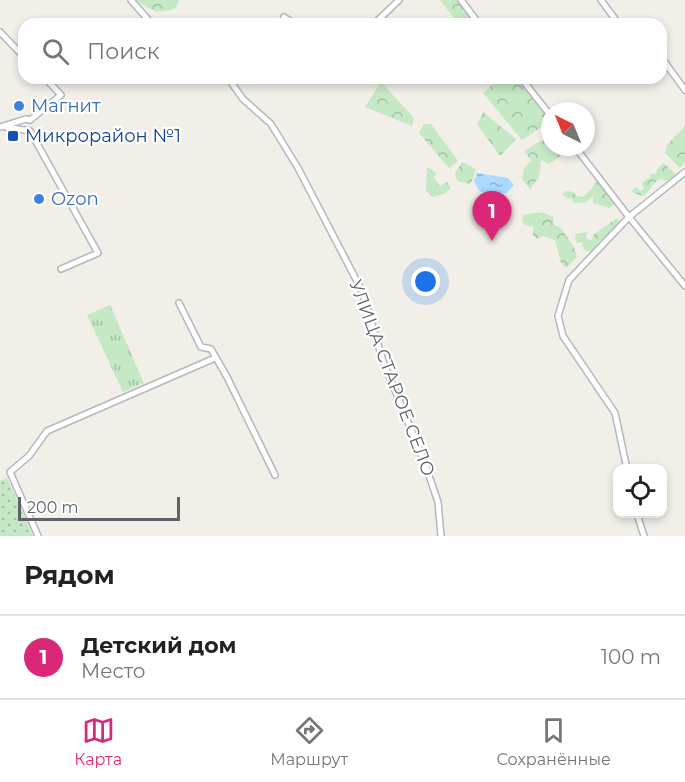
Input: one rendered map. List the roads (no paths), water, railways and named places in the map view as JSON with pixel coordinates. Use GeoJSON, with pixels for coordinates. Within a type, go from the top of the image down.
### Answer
{"type":"FeatureCollection","features":[{"type":"Feature","properties":{"kind":"street"},"geometry":{"type":"LineString","coordinates":[[130,0],[146,18]]}},
{"type":"Feature","properties":{"kind":"street"},"geometry":{"type":"LineString","coordinates":[[380,18],[399,0]]}},
{"type":"Feature","properties":{"kind":"street"},"geometry":{"type":"LineString","coordinates":[[460,0],[474,18]]}},
{"type":"Feature","properties":{"kind":"street"},"geometry":{"type":"LineString","coordinates":[[601,0],[614,18]]}},
{"type":"Feature","properties":{"kind":"street"},"geometry":{"type":"LineString","coordinates":[[0,32],[18,51]]}},
{"type":"Feature","properties":{"kind":"street"},"geometry":{"type":"LineString","coordinates":[[667,65],[685,90]]}},
{"type":"Feature","properties":{"kind":"street"},"geometry":{"type":"LineString","coordinates":[[2,127],[30,120],[61,95],[51,84]]}},
{"type":"Feature","properties":{"kind":"street","name":"УЛИЦА СТАРОЕ СЕЛО"},"geometry":{"type":"LineString","coordinates":[[232,84],[243,99],[271,124],[298,168],[362,291],[383,361],[437,498],[441,536]]}},
{"type":"Feature","properties":{"kind":"street"},"geometry":{"type":"LineString","coordinates":[[526,84],[541,104]]}},
{"type":"Feature","properties":{"kind":"street"},"geometry":{"type":"LineString","coordinates":[[30,120],[32,129],[30,131],[98,253],[61,269]]}},
{"type":"Feature","properties":{"kind":"street"},"geometry":{"type":"LineString","coordinates":[[2,127],[30,131]]}},
{"type":"Feature","properties":{"kind":"street"},"geometry":{"type":"LineString","coordinates":[[582,156],[685,286]]}},
{"type":"Feature","properties":{"kind":"street"},"geometry":{"type":"LineString","coordinates":[[626,464],[615,413],[563,336],[558,316],[569,280],[629,217],[685,172]]}},
{"type":"Feature","properties":{"kind":"street"},"geometry":{"type":"LineString","coordinates":[[179,303],[201,347],[211,349],[275,475]]}},
{"type":"Feature","properties":{"kind":"street"},"geometry":{"type":"LineString","coordinates":[[38,536],[10,472],[29,456],[47,431],[215,358]]}},
{"type":"Feature","properties":{"kind":"street"},"geometry":{"type":"LineString","coordinates":[[639,518],[644,536]]}},
{"type":"Feature","properties":{"kind":"water"},"geometry":{"type":"Polygon","coordinates":[[[477,173],[508,178],[514,185],[507,193],[486,194],[479,191],[474,181],[477,173]]]}},
{"type":"Feature","properties":{"kind":"place","name":"Магнит"},"geometry":{"type":"Point","coordinates":[19,106]}},
{"type":"Feature","properties":{"kind":"place","name":"Микрорайон №1"},"geometry":{"type":"Point","coordinates":[13,136]}},
{"type":"Feature","properties":{"kind":"place","name":"Ozon"},"geometry":{"type":"Point","coordinates":[39,199]}},
{"type":"Feature","properties":{"kind":"place","name":"Детский дом"},"geometry":{"type":"Point","coordinates":[492,241]}}]}
